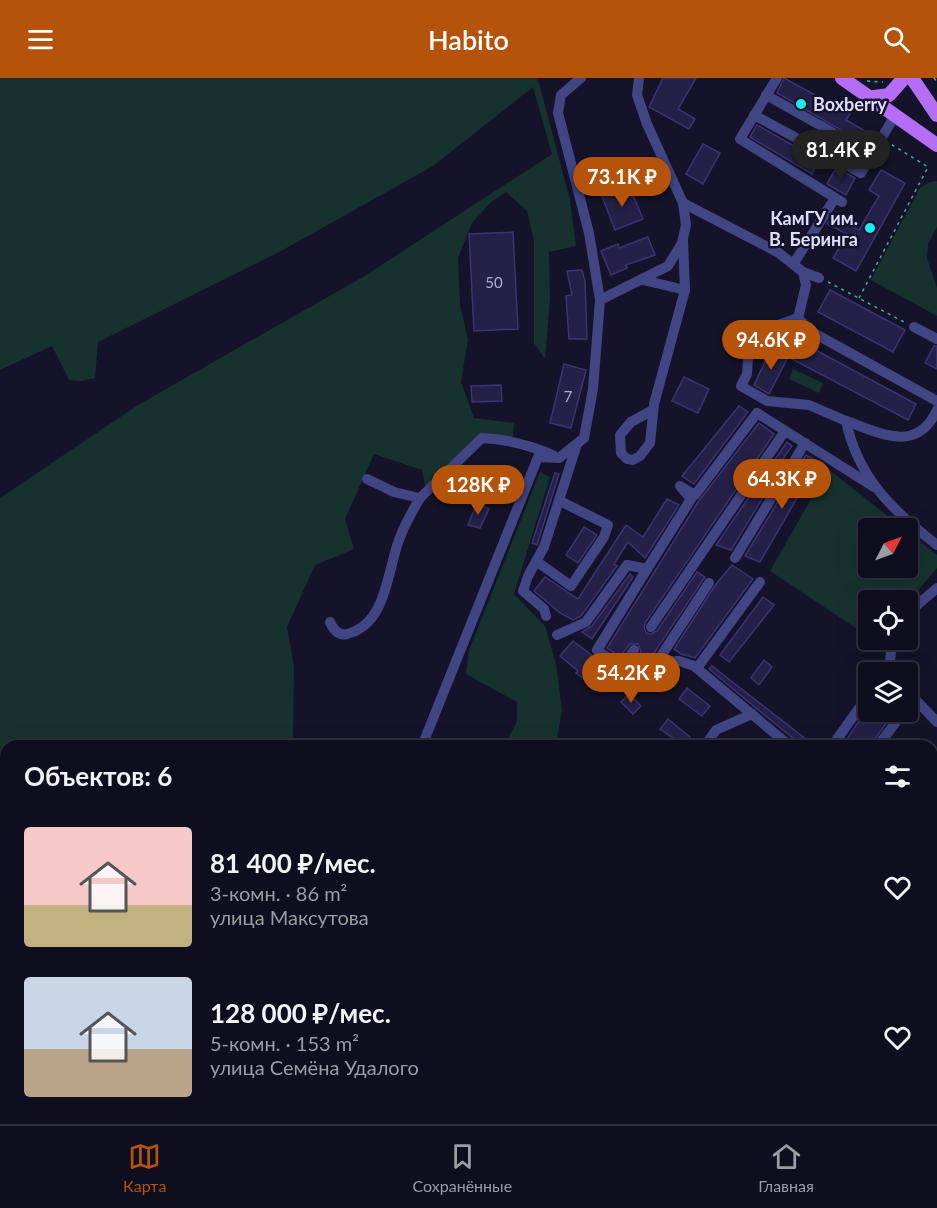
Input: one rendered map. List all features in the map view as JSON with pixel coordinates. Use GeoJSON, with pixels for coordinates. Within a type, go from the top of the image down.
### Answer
{"type":"FeatureCollection","features":[{"type":"Feature","properties":{"kind":"main road"},"geometry":{"type":"LineString","coordinates":[[842,78],[867,98],[937,145]]}},
{"type":"Feature","properties":{"kind":"main road"},"geometry":{"type":"LineString","coordinates":[[867,98],[889,95],[904,78]]}},
{"type":"Feature","properties":{"kind":"main road"},"geometry":{"type":"LineString","coordinates":[[912,78],[937,116]]}},
{"type":"Feature","properties":{"kind":"street"},"geometry":{"type":"LineString","coordinates":[[424,740],[538,458],[559,458],[584,438],[593,389],[600,300],[589,233],[558,113],[561,95],[581,78]]}},
{"type":"Feature","properties":{"kind":"street"},"geometry":{"type":"LineString","coordinates":[[600,300],[668,266],[682,240],[686,225],[683,203],[647,124],[637,95],[639,78]]}},
{"type":"Feature","properties":{"kind":"street"},"geometry":{"type":"LineString","coordinates":[[777,78],[740,139],[839,200],[794,263]]}},
{"type":"Feature","properties":{"kind":"street"},"geometry":{"type":"LineString","coordinates":[[766,95],[832,132],[822,152]]}},
{"type":"Feature","properties":{"kind":"street"},"geometry":{"type":"LineString","coordinates":[[754,115],[861,173],[894,117]]}},
{"type":"Feature","properties":{"kind":"street"},"geometry":{"type":"LineString","coordinates":[[683,203],[760,242],[794,263],[803,272],[819,278]]}},
{"type":"Feature","properties":{"kind":"street"},"geometry":{"type":"LineString","coordinates":[[653,410],[631,422],[620,435],[621,453],[627,459],[633,460],[640,456],[650,443],[653,410],[685,290],[682,240]]}},
{"type":"Feature","properties":{"kind":"street"},"geometry":{"type":"LineString","coordinates":[[798,318],[806,285],[803,272]]}},
{"type":"Feature","properties":{"kind":"street"},"geometry":{"type":"LineString","coordinates":[[643,280],[685,290]]}},
{"type":"Feature","properties":{"kind":"street"},"geometry":{"type":"LineString","coordinates":[[798,318],[810,331],[937,401]]}},
{"type":"Feature","properties":{"kind":"street"},"geometry":{"type":"LineString","coordinates":[[798,318],[772,327],[748,358],[747,374],[741,386],[767,401],[809,405],[890,436],[908,438],[931,424],[937,410]]}},
{"type":"Feature","properties":{"kind":"street"},"geometry":{"type":"LineString","coordinates":[[914,327],[937,339]]}},
{"type":"Feature","properties":{"kind":"street"},"geometry":{"type":"LineString","coordinates":[[709,583],[657,662],[649,681],[622,668],[597,650],[691,499],[680,486],[695,495],[757,413],[874,487]]}},
{"type":"Feature","properties":{"kind":"street"},"geometry":{"type":"LineString","coordinates":[[846,421],[849,438],[874,487],[889,506],[937,545]]}},
{"type":"Feature","properties":{"kind":"street"},"geometry":{"type":"LineString","coordinates":[[651,627],[785,431]]}},
{"type":"Feature","properties":{"kind":"street"},"geometry":{"type":"LineString","coordinates":[[330,622],[337,632],[343,634],[362,628],[370,621],[385,590],[404,526],[420,498],[482,438],[505,439],[526,444],[559,458]]}},
{"type":"Feature","properties":{"kind":"street"},"geometry":{"type":"LineString","coordinates":[[735,558],[805,443]]}},
{"type":"Feature","properties":{"kind":"street"},"geometry":{"type":"LineString","coordinates":[[546,616],[544,609],[523,591],[544,547],[577,444]]}},
{"type":"Feature","properties":{"kind":"street"},"geometry":{"type":"LineString","coordinates":[[367,478],[394,492],[420,498]]}},
{"type":"Feature","properties":{"kind":"street"},"geometry":{"type":"LineString","coordinates":[[536,561],[571,586],[604,537],[608,525],[560,501]]}},
{"type":"Feature","properties":{"kind":"street"},"geometry":{"type":"LineString","coordinates":[[557,635],[586,622],[627,565],[646,569]]}},
{"type":"Feature","properties":{"kind":"street"},"geometry":{"type":"LineString","coordinates":[[697,668],[760,582]]}},
{"type":"Feature","properties":{"kind":"street"},"geometry":{"type":"LineString","coordinates":[[918,604],[937,588]]}},
{"type":"Feature","properties":{"kind":"street"},"geometry":{"type":"LineString","coordinates":[[622,668],[634,650]]}},
{"type":"Feature","properties":{"kind":"street"},"geometry":{"type":"LineString","coordinates":[[657,662],[679,661],[697,668],[783,740]]}},
{"type":"Feature","properties":{"kind":"street"},"geometry":{"type":"LineString","coordinates":[[918,706],[937,722]]}},
{"type":"Feature","properties":{"kind":"street"},"geometry":{"type":"LineString","coordinates":[[836,740],[858,710]]}},
{"type":"Feature","properties":{"kind":"street"},"geometry":{"type":"LineString","coordinates":[[709,740],[716,730],[752,714]]}},
{"type":"Feature","properties":{"kind":"street"},"geometry":{"type":"LineString","coordinates":[[882,740],[896,722]]}},
{"type":"Feature","properties":{"kind":"path"},"geometry":{"type":"LineString","coordinates":[[934,78],[937,82]]}},
{"type":"Feature","properties":{"kind":"path"},"geometry":{"type":"LineString","coordinates":[[864,80],[876,83],[885,82]]}},
{"type":"Feature","properties":{"kind":"path"},"geometry":{"type":"LineString","coordinates":[[859,298],[928,167],[882,138]]}},
{"type":"Feature","properties":{"kind":"path"},"geometry":{"type":"LineString","coordinates":[[819,278],[914,327]]}},
{"type":"Feature","properties":{"kind":"green space"},"geometry":{"type":"Polygon","coordinates":[[[0,78],[536,78],[539,83],[570,200],[576,246],[549,252],[550,298],[545,359],[534,343],[534,241],[527,211],[506,192],[491,202],[472,223],[458,258],[460,305],[468,339],[461,382],[474,418],[514,423],[513,437],[478,443],[442,489],[426,490],[422,470],[374,454],[345,519],[354,549],[315,565],[287,627],[294,667],[293,738],[295,740],[0,740],[0,498],[138,405],[363,277],[552,154],[533,87],[433,166],[281,251],[98,342],[95,378],[81,381],[69,380],[52,346],[0,370],[0,78]]]}},
{"type":"Feature","properties":{"kind":"green space"},"geometry":{"type":"Polygon","coordinates":[[[937,181],[937,227],[928,244],[927,258],[937,288],[937,316],[871,280],[920,188],[937,181]]]}},
{"type":"Feature","properties":{"kind":"green space"},"geometry":{"type":"Polygon","coordinates":[[[793,369],[823,383],[819,393],[789,379],[793,369]]]}},
{"type":"Feature","properties":{"kind":"green space"},"geometry":{"type":"Polygon","coordinates":[[[828,469],[890,518],[858,518],[858,578],[918,578],[918,540],[937,555],[937,568],[918,590],[858,590],[858,629],[770,571],[828,469]]]}},
{"type":"Feature","properties":{"kind":"green space"},"geometry":{"type":"Polygon","coordinates":[[[540,472],[550,477],[514,594],[545,626],[556,664],[562,710],[557,740],[507,740],[517,722],[517,702],[466,674],[469,650],[540,472]]]}},
{"type":"Feature","properties":{"kind":"building"},"geometry":{"type":"Polygon","coordinates":[[[663,78],[696,78],[678,109],[695,119],[689,129],[649,107],[663,78]]]}},
{"type":"Feature","properties":{"kind":"building"},"geometry":{"type":"Polygon","coordinates":[[[784,78],[850,114],[846,120],[874,136],[858,163],[832,149],[841,130],[777,93],[784,78]]]}},
{"type":"Feature","properties":{"kind":"building"},"geometry":{"type":"Polygon","coordinates":[[[757,125],[819,160],[812,174],[750,137],[757,125]]]}},
{"type":"Feature","properties":{"kind":"building"},"geometry":{"type":"Polygon","coordinates":[[[703,144],[720,153],[703,184],[686,174],[703,144]]]}},
{"type":"Feature","properties":{"kind":"building"},"geometry":{"type":"Polygon","coordinates":[[[836,168],[855,178],[846,195],[827,184],[836,168]]]}},
{"type":"Feature","properties":{"kind":"building","name":"КамГУ им. В. Беринга"},"geometry":{"type":"Polygon","coordinates":[[[881,170],[905,183],[856,271],[833,258],[847,234],[827,224],[833,216],[859,230],[879,196],[869,190],[881,170]]]}},
{"type":"Feature","properties":{"kind":"building"},"geometry":{"type":"Polygon","coordinates":[[[629,185],[643,219],[615,230],[602,196],[629,185]]]}},
{"type":"Feature","properties":{"kind":"building"},"geometry":{"type":"Polygon","coordinates":[[[513,232],[518,329],[474,331],[469,234],[513,232]]]}},
{"type":"Feature","properties":{"kind":"building"},"geometry":{"type":"Polygon","coordinates":[[[648,237],[655,255],[626,265],[627,268],[611,275],[601,251],[618,244],[619,248],[648,237]]]}},
{"type":"Feature","properties":{"kind":"building"},"geometry":{"type":"Polygon","coordinates":[[[582,270],[585,281],[587,339],[569,339],[566,296],[572,295],[567,271],[582,270]]]}},
{"type":"Feature","properties":{"kind":"building"},"geometry":{"type":"Polygon","coordinates":[[[830,290],[905,330],[893,352],[818,312],[830,290]]]}},
{"type":"Feature","properties":{"kind":"building"},"geometry":{"type":"Polygon","coordinates":[[[736,322],[748,330],[743,340],[731,334],[736,322]]]}},
{"type":"Feature","properties":{"kind":"building"},"geometry":{"type":"Polygon","coordinates":[[[797,340],[916,404],[908,420],[788,357],[797,340]]]}},
{"type":"Feature","properties":{"kind":"building"},"geometry":{"type":"Polygon","coordinates":[[[934,346],[937,346],[937,369],[925,363],[934,346]]]}},
{"type":"Feature","properties":{"kind":"building"},"geometry":{"type":"Polygon","coordinates":[[[771,349],[788,357],[769,394],[754,385],[771,349]]]}},
{"type":"Feature","properties":{"kind":"building"},"geometry":{"type":"Polygon","coordinates":[[[564,364],[586,370],[571,428],[550,423],[564,364]]]}},
{"type":"Feature","properties":{"kind":"building"},"geometry":{"type":"Polygon","coordinates":[[[684,377],[709,389],[698,413],[672,401],[684,377]]]}},
{"type":"Feature","properties":{"kind":"building"},"geometry":{"type":"Polygon","coordinates":[[[501,385],[502,401],[472,402],[471,386],[501,385]]]}},
{"type":"Feature","properties":{"kind":"building"},"geometry":{"type":"Polygon","coordinates":[[[739,406],[748,412],[694,484],[682,476],[739,406]]]}},
{"type":"Feature","properties":{"kind":"building"},"geometry":{"type":"Polygon","coordinates":[[[759,423],[774,434],[645,623],[646,633],[651,634],[657,631],[697,572],[705,577],[644,668],[635,661],[641,651],[638,644],[630,644],[620,657],[607,648],[698,502],[759,423]]]}},
{"type":"Feature","properties":{"kind":"building"},"geometry":{"type":"Polygon","coordinates":[[[787,442],[792,446],[773,473],[776,476],[731,550],[716,545],[787,442]]]}},
{"type":"Feature","properties":{"kind":"building"},"geometry":{"type":"Polygon","coordinates":[[[806,455],[818,462],[760,562],[745,556],[806,455]]]}},
{"type":"Feature","properties":{"kind":"building"},"geometry":{"type":"Polygon","coordinates":[[[555,473],[559,474],[537,545],[532,543],[555,473]]]}},
{"type":"Feature","properties":{"kind":"building"},"geometry":{"type":"Polygon","coordinates":[[[667,499],[679,505],[645,558],[628,542],[614,564],[617,566],[581,616],[573,620],[560,613],[534,591],[545,577],[578,599],[626,525],[643,537],[667,499]]]}},
{"type":"Feature","properties":{"kind":"building"},"geometry":{"type":"Polygon","coordinates":[[[477,503],[489,509],[480,528],[468,525],[477,503]]]}},
{"type":"Feature","properties":{"kind":"building"},"geometry":{"type":"Polygon","coordinates":[[[584,527],[597,535],[578,563],[566,555],[584,527]]]}},
{"type":"Feature","properties":{"kind":"building"},"geometry":{"type":"Polygon","coordinates":[[[732,565],[753,579],[695,658],[681,654],[674,649],[716,584],[732,565]]]}},
{"type":"Feature","properties":{"kind":"building"},"geometry":{"type":"Polygon","coordinates":[[[630,574],[633,577],[592,639],[582,632],[592,626],[630,574]]]}},
{"type":"Feature","properties":{"kind":"building"},"geometry":{"type":"Polygon","coordinates":[[[763,597],[774,605],[729,662],[720,655],[763,597]]]}},
{"type":"Feature","properties":{"kind":"building"},"geometry":{"type":"Polygon","coordinates":[[[573,641],[614,672],[600,691],[576,673],[578,671],[560,656],[573,641]]]}},
{"type":"Feature","properties":{"kind":"building"},"geometry":{"type":"Polygon","coordinates":[[[764,660],[772,667],[759,685],[751,678],[764,660]]]}},
{"type":"Feature","properties":{"kind":"building"},"geometry":{"type":"Polygon","coordinates":[[[712,666],[807,740],[795,740],[709,669],[712,666]]]}},
{"type":"Feature","properties":{"kind":"building"},"geometry":{"type":"Polygon","coordinates":[[[687,688],[710,706],[702,716],[679,699],[687,688]]]}},
{"type":"Feature","properties":{"kind":"building"},"geometry":{"type":"Polygon","coordinates":[[[629,694],[641,706],[633,714],[621,702],[629,694]]]}},
{"type":"Feature","properties":{"kind":"building"},"geometry":{"type":"Polygon","coordinates":[[[668,719],[690,737],[688,740],[676,740],[660,729],[668,719]]]}},
{"type":"Feature","properties":{"kind":"building"},"geometry":{"type":"Polygon","coordinates":[[[858,722],[887,722],[874,740],[846,740],[858,722]]]}},
{"type":"Feature","properties":{"kind":"place","name":"Boxberry"},"geometry":{"type":"Point","coordinates":[801,104]}},
{"type":"Feature","properties":{"kind":"place","name":"КамГУ им. В. Беринга"},"geometry":{"type":"Point","coordinates":[870,228]}}]}
